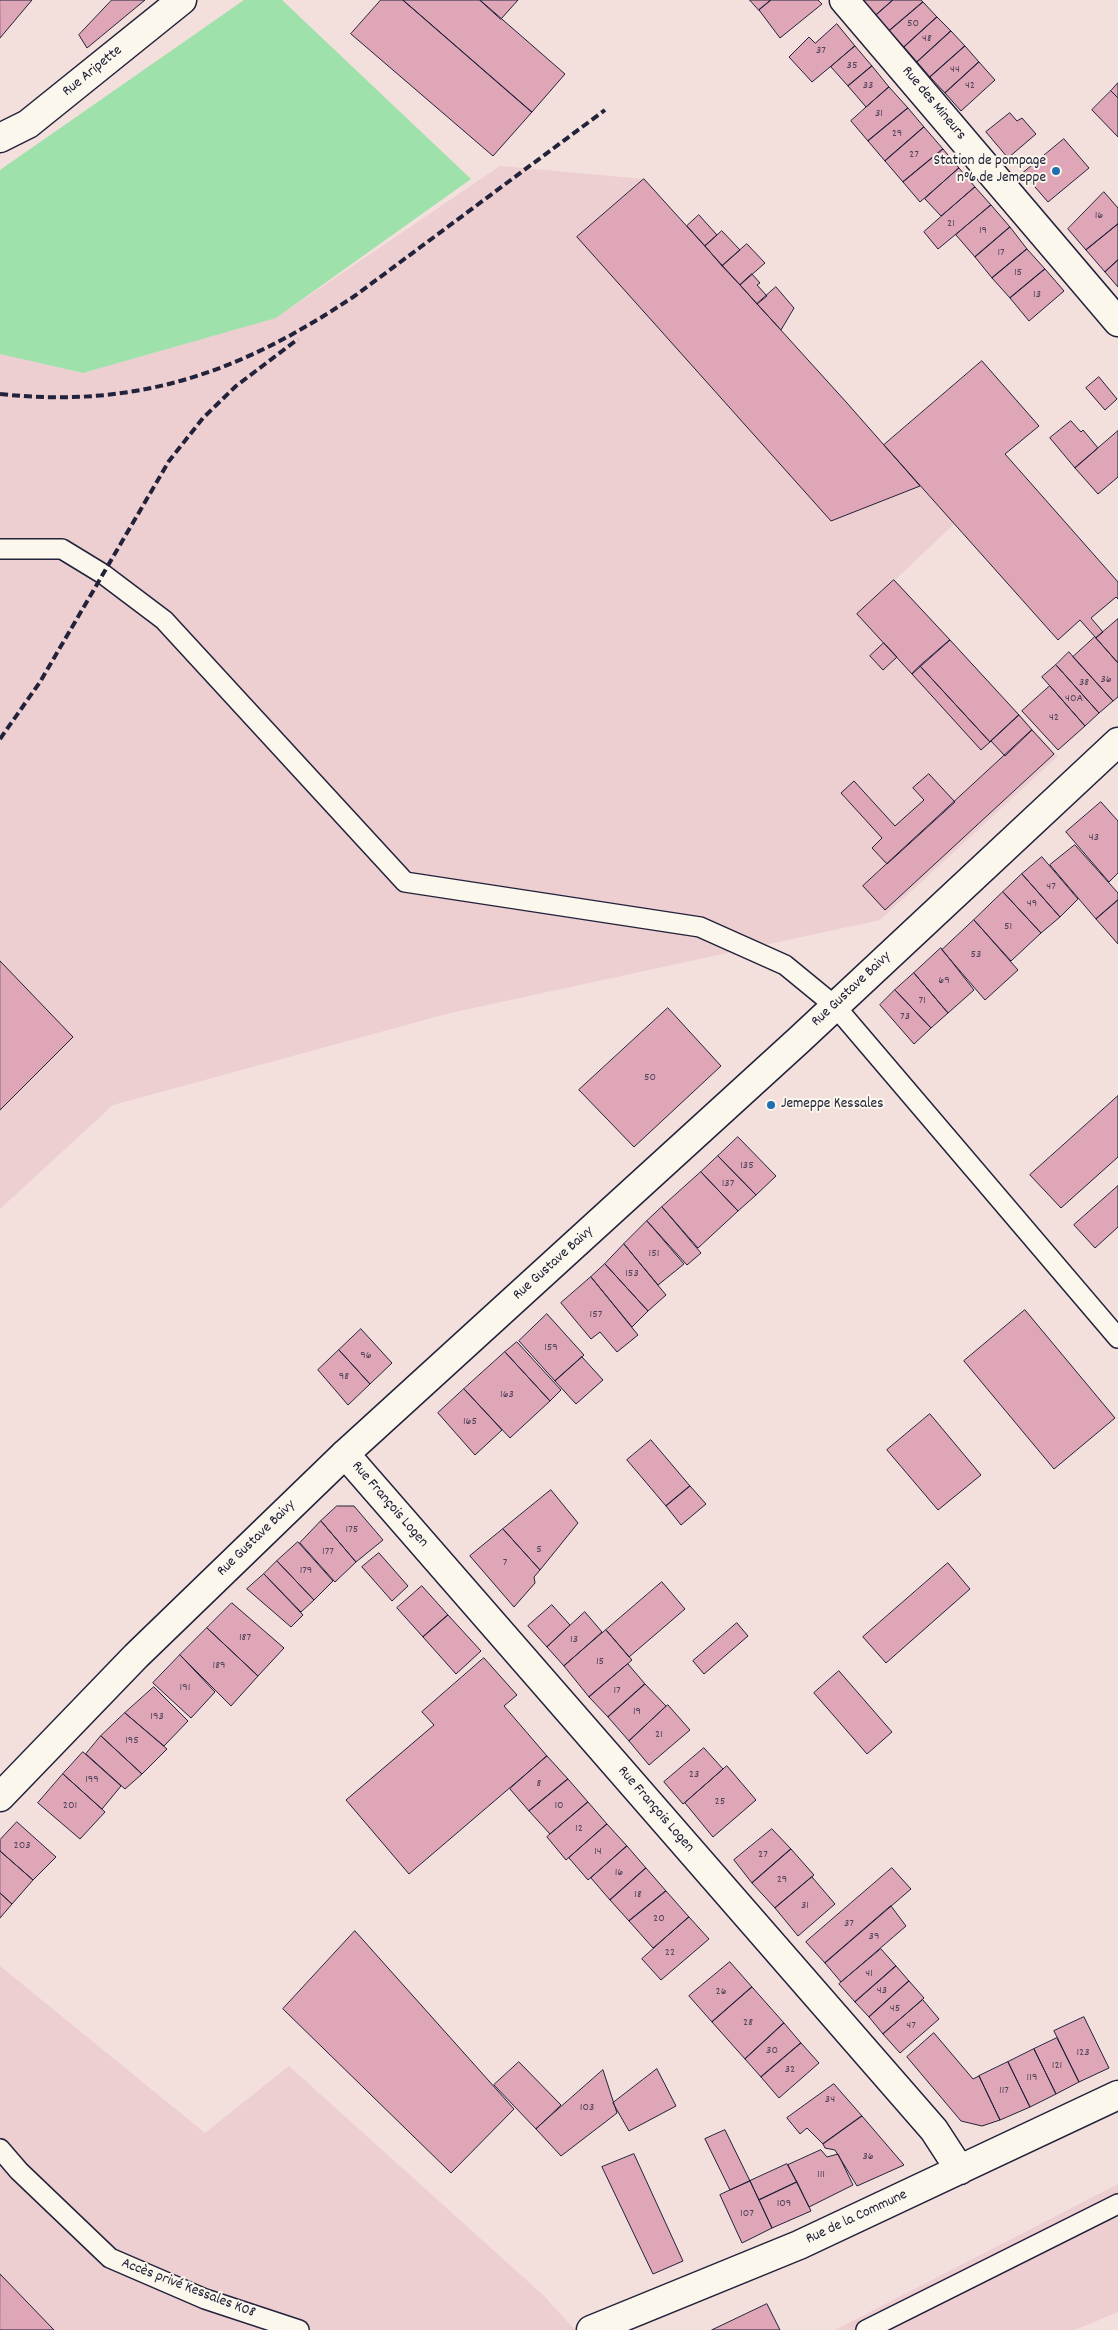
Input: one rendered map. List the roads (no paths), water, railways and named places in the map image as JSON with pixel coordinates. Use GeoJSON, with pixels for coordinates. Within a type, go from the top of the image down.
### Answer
{"type":"FeatureCollection","features":[{"type":"Feature","properties":{"kind":"street","name":"Rue Aripette"},"geometry":{"type":"LineString","coordinates":[[0,138],[28,124],[182,0]]}},
{"type":"Feature","properties":{"kind":"street","name":"Rue des Mineurs"},"geometry":{"type":"LineString","coordinates":[[844,0],[1118,322]]}},
{"type":"Feature","properties":{"kind":"street","name":"Rue Gustave Baivy"},"geometry":{"type":"LineString","coordinates":[[0,1797],[136,1656],[344,1454],[1114,754]]}},
{"type":"Feature","properties":{"kind":"street","name":"Rue François Logen"},"geometry":{"type":"LineString","coordinates":[[344,1454],[934,2130],[960,2170]]}},
{"type":"Feature","properties":{"kind":"street","name":"Rue de la Commune"},"geometry":{"type":"LineString","coordinates":[[591,2330],[774,2256],[1118,2096]]}},
{"type":"Feature","properties":{"kind":"lane"},"geometry":{"type":"LineString","coordinates":[[0,549],[62,549],[103,574],[164,620],[405,882],[700,927],[785,965],[835,1006],[1118,1338]]}},
{"type":"Feature","properties":{"kind":"lane","name":"Accès privé Kessales K08"},"geometry":{"type":"LineString","coordinates":[[0,2149],[18,2171],[110,2258],[205,2299],[300,2330]]}},
{"type":"Feature","properties":{"kind":"lane"},"geometry":{"type":"LineString","coordinates":[[866,2330],[1118,2204]]}},
{"type":"Feature","properties":{"kind":"railway"},"geometry":{"type":"LineString","coordinates":[[0,394],[50,397],[98,396],[143,390],[187,379],[230,364],[272,345],[314,322],[356,295],[605,110]]}},
{"type":"Feature","properties":{"kind":"railway"},"geometry":{"type":"LineString","coordinates":[[0,739],[40,682],[169,461],[203,418],[236,386],[298,339]]}},
{"type":"Feature","properties":{"kind":"place","name":"Station de pompage n°6 de Jemeppe"},"geometry":{"type":"Point","coordinates":[1056,171]}},
{"type":"Feature","properties":{"kind":"place","name":"Jemeppe Kessales"},"geometry":{"type":"Point","coordinates":[771,1105]}}]}
